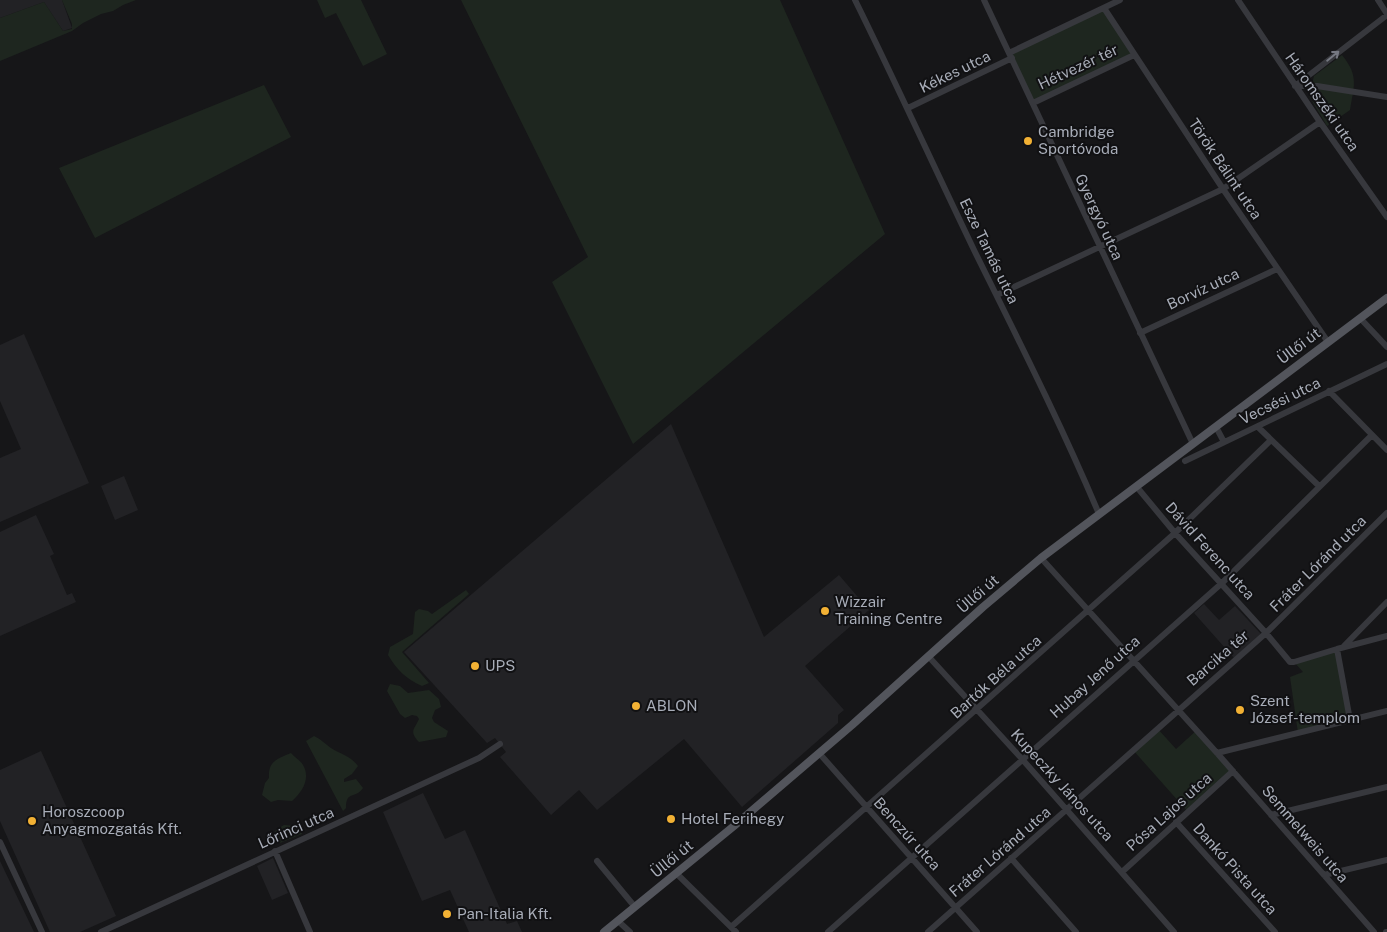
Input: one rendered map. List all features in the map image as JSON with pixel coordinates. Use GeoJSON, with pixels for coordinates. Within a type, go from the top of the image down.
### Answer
{"type":"FeatureCollection","features":[{"type":"Feature","properties":{"kind":"main road","name":"Üllői út"},"geometry":{"type":"LineString","coordinates":[[604,932],[819,753],[1041,558],[1387,298]]}},
{"type":"Feature","properties":{"kind":"street","name":"Esze Tamás utca"},"geometry":{"type":"LineString","coordinates":[[855,0],[908,108],[925,148],[1098,514]]}},
{"type":"Feature","properties":{"kind":"street","name":"Gyergyó utca"},"geometry":{"type":"LineString","coordinates":[[984,0],[1193,444]]}},
{"type":"Feature","properties":{"kind":"street","name":"Kékes utca"},"geometry":{"type":"LineString","coordinates":[[908,108],[1120,0]]}},
{"type":"Feature","properties":{"kind":"street","name":"Háromszéki utca"},"geometry":{"type":"LineString","coordinates":[[1238,0],[1295,86],[1387,217]]}},
{"type":"Feature","properties":{"kind":"street"},"geometry":{"type":"LineString","coordinates":[[1295,86],[1387,14],[1378,0]]}},
{"type":"Feature","properties":{"kind":"street","name":"Török Bálint utca"},"geometry":{"type":"LineString","coordinates":[[1104,8],[1223,189],[1328,342]]}},
{"type":"Feature","properties":{"kind":"street","name":"Hétvezér tér"},"geometry":{"type":"LineString","coordinates":[[1033,103],[1134,54]]}},
{"type":"Feature","properties":{"kind":"street"},"geometry":{"type":"LineString","coordinates":[[1295,86],[1318,86],[1387,97]]}},
{"type":"Feature","properties":{"kind":"street"},"geometry":{"type":"LineString","coordinates":[[996,295],[1223,189],[1320,122]]}},
{"type":"Feature","properties":{"kind":"street","name":"Borvíz utca"},"geometry":{"type":"LineString","coordinates":[[1140,333],[1277,269]]}},
{"type":"Feature","properties":{"kind":"street"},"geometry":{"type":"LineString","coordinates":[[1360,318],[1387,347]]}},
{"type":"Feature","properties":{"kind":"street","name":"Vecsési utca"},"geometry":{"type":"LineString","coordinates":[[1185,462],[1387,364]]}},
{"type":"Feature","properties":{"kind":"street"},"geometry":{"type":"LineString","coordinates":[[1328,391],[1387,450]]}},
{"type":"Feature","properties":{"kind":"street"},"geometry":{"type":"LineString","coordinates":[[1216,427],[1224,442]]}},
{"type":"Feature","properties":{"kind":"street"},"geometry":{"type":"LineString","coordinates":[[1258,427],[1319,486]]}},
{"type":"Feature","properties":{"kind":"street","name":"Hubay Jenő utca"},"geometry":{"type":"LineString","coordinates":[[828,932],[1222,583],[1372,434]]}},
{"type":"Feature","properties":{"kind":"street","name":"Bartók Béla utca"},"geometry":{"type":"LineString","coordinates":[[734,930],[866,807],[1176,533],[1271,440]]}},
{"type":"Feature","properties":{"kind":"street","name":"Dávid Ferenc utca"},"geometry":{"type":"LineString","coordinates":[[1136,486],[1266,633]]}},
{"type":"Feature","properties":{"kind":"street","name":"Fráter Lóránd utca"},"geometry":{"type":"LineString","coordinates":[[1266,633],[1387,513]]}},
{"type":"Feature","properties":{"kind":"street"},"geometry":{"type":"LineString","coordinates":[[1041,558],[1217,753],[1387,711]]}},
{"type":"Feature","properties":{"kind":"street"},"geometry":{"type":"LineString","coordinates":[[1340,648],[1387,602]]}},
{"type":"Feature","properties":{"kind":"street","name":"Barcika tér"},"geometry":{"type":"LineString","coordinates":[[1178,710],[1266,633],[1290,662],[1340,648]]}},
{"type":"Feature","properties":{"kind":"street"},"geometry":{"type":"LineString","coordinates":[[1340,648],[1387,636]]}},
{"type":"Feature","properties":{"kind":"street"},"geometry":{"type":"LineString","coordinates":[[1340,648],[1350,720]]}},
{"type":"Feature","properties":{"kind":"street","name":"Kupeczky János utca"},"geometry":{"type":"LineString","coordinates":[[929,657],[1022,759],[1174,932]]}},
{"type":"Feature","properties":{"kind":"street","name":"Fráter Lóránd utca"},"geometry":{"type":"LineString","coordinates":[[928,932],[1178,710]]}},
{"type":"Feature","properties":{"kind":"street","name":"Lőrinci utca"},"geometry":{"type":"LineString","coordinates":[[101,932],[479,758],[500,744]]}},
{"type":"Feature","properties":{"kind":"street","name":"Benczúr utca"},"geometry":{"type":"LineString","coordinates":[[819,753],[977,932]]}},
{"type":"Feature","properties":{"kind":"street","name":"Semmelweis utca"},"geometry":{"type":"LineString","coordinates":[[1217,753],[1374,932]]}},
{"type":"Feature","properties":{"kind":"street","name":"Pósa Lajos utca"},"geometry":{"type":"LineString","coordinates":[[1122,872],[1232,771]]}},
{"type":"Feature","properties":{"kind":"street"},"geometry":{"type":"LineString","coordinates":[[1271,815],[1387,787]]}},
{"type":"Feature","properties":{"kind":"street","name":"Dankó Pista utca"},"geometry":{"type":"LineString","coordinates":[[1176,822],[1275,932]]}},
{"type":"Feature","properties":{"kind":"street"},"geometry":{"type":"LineString","coordinates":[[0,842],[42,932]]}},
{"type":"Feature","properties":{"kind":"street"},"geometry":{"type":"LineString","coordinates":[[275,851],[310,932]]}},
{"type":"Feature","properties":{"kind":"street"},"geometry":{"type":"LineString","coordinates":[[1011,858],[1076,932]]}},
{"type":"Feature","properties":{"kind":"street"},"geometry":{"type":"LineString","coordinates":[[597,860],[635,906]]}},
{"type":"Feature","properties":{"kind":"street"},"geometry":{"type":"LineString","coordinates":[[1324,875],[1387,860]]}},
{"type":"Feature","properties":{"kind":"street"},"geometry":{"type":"LineString","coordinates":[[676,873],[734,930]]}},
{"type":"Feature","properties":{"kind":"street"},"geometry":{"type":"LineString","coordinates":[[618,921],[630,932]]}},
{"type":"Feature","properties":{"kind":"shaded area"},"geometry":{"type":"Polygon","coordinates":[[[0,0],[62,0],[72,28],[63,31],[44,2],[0,18],[0,0]]]}},
{"type":"Feature","properties":{"kind":"shaded area"},"geometry":{"type":"Polygon","coordinates":[[[62,0],[136,0],[113,11],[101,14],[72,31],[0,61],[0,18],[44,2],[63,31],[72,29],[72,24],[62,0]]]}},
{"type":"Feature","properties":{"kind":"shaded area"},"geometry":{"type":"Polygon","coordinates":[[[317,0],[361,0],[387,54],[363,66],[336,13],[325,18],[317,0]]]}},
{"type":"Feature","properties":{"kind":"shaded area"},"geometry":{"type":"Polygon","coordinates":[[[461,0],[780,0],[885,234],[633,444],[552,282],[588,257],[461,0]]]}},
{"type":"Feature","properties":{"kind":"shaded area"},"geometry":{"type":"Polygon","coordinates":[[[1104,8],[1134,55],[1033,103],[1009,53],[1104,8]]]}},
{"type":"Feature","properties":{"kind":"shaded area"},"geometry":{"type":"Polygon","coordinates":[[[1342,55],[1351,69],[1354,81],[1350,110],[1327,126],[1309,96],[1314,76],[1342,55]]]}},
{"type":"Feature","properties":{"kind":"shaded area"},"geometry":{"type":"Polygon","coordinates":[[[264,85],[291,137],[95,238],[59,168],[264,85]]]}},
{"type":"Feature","properties":{"kind":"shaded area"},"geometry":{"type":"Polygon","coordinates":[[[24,334],[89,483],[0,522],[0,458],[21,449],[0,401],[0,345],[24,334]]]}},
{"type":"Feature","properties":{"kind":"shaded area"},"geometry":{"type":"Polygon","coordinates":[[[671,424],[764,637],[839,575],[869,610],[805,666],[844,710],[838,715],[838,723],[742,807],[684,739],[597,810],[579,790],[551,815],[500,757],[506,752],[495,738],[487,743],[404,652],[671,424]]]}},
{"type":"Feature","properties":{"kind":"shaded area"},"geometry":{"type":"Polygon","coordinates":[[[124,476],[138,510],[115,520],[101,486],[124,476]]]}},
{"type":"Feature","properties":{"kind":"shaded area"},"geometry":{"type":"Polygon","coordinates":[[[36,515],[54,554],[50,556],[67,595],[72,593],[76,602],[0,636],[0,532],[36,515]]]}},
{"type":"Feature","properties":{"kind":"shaded area"},"geometry":{"type":"Polygon","coordinates":[[[466,590],[469,594],[402,652],[429,683],[422,686],[402,674],[388,655],[390,647],[413,634],[415,612],[419,609],[432,614],[466,590]]]}},
{"type":"Feature","properties":{"kind":"shaded area"},"geometry":{"type":"Polygon","coordinates":[[[1204,604],[1219,620],[1235,606],[1261,634],[1234,658],[1194,613],[1204,604]]]}},
{"type":"Feature","properties":{"kind":"shaded area"},"geometry":{"type":"Polygon","coordinates":[[[1337,649],[1350,720],[1298,733],[1290,677],[1303,672],[1294,662],[1337,649]]]}},
{"type":"Feature","properties":{"kind":"shaded area"},"geometry":{"type":"Polygon","coordinates":[[[390,684],[400,686],[408,693],[429,690],[439,699],[441,707],[435,710],[432,718],[434,722],[448,731],[446,737],[419,742],[413,733],[419,719],[417,716],[412,715],[405,718],[400,714],[387,691],[390,684]]]}},
{"type":"Feature","properties":{"kind":"shaded area"},"geometry":{"type":"Polygon","coordinates":[[[1157,728],[1176,749],[1197,730],[1233,771],[1188,812],[1133,750],[1157,728]]]}},
{"type":"Feature","properties":{"kind":"shaded area"},"geometry":{"type":"Polygon","coordinates":[[[314,736],[331,748],[349,757],[358,766],[352,774],[344,779],[344,782],[356,779],[363,788],[348,799],[346,808],[343,811],[306,741],[314,736]]]}},
{"type":"Feature","properties":{"kind":"shaded area"},"geometry":{"type":"Polygon","coordinates":[[[41,751],[116,916],[80,932],[50,932],[0,821],[0,770],[41,751]]]}},
{"type":"Feature","properties":{"kind":"shaded area"},"geometry":{"type":"Polygon","coordinates":[[[291,753],[305,770],[306,780],[304,785],[292,801],[278,800],[271,802],[262,795],[265,783],[269,778],[270,768],[274,761],[291,753]]]}},
{"type":"Feature","properties":{"kind":"shaded area"},"geometry":{"type":"Polygon","coordinates":[[[423,793],[445,839],[465,830],[507,924],[517,921],[522,932],[469,932],[450,890],[422,901],[383,812],[423,793]]]}},
{"type":"Feature","properties":{"kind":"shaded area"},"geometry":{"type":"Polygon","coordinates":[[[284,825],[295,826],[302,834],[280,843],[274,842],[272,839],[274,832],[284,825]]]}},
{"type":"Feature","properties":{"kind":"shaded area"},"geometry":{"type":"Polygon","coordinates":[[[273,858],[288,893],[272,900],[257,866],[273,858]]]}},
{"type":"Feature","properties":{"kind":"shaded area"},"geometry":{"type":"Polygon","coordinates":[[[0,861],[34,932],[0,932],[0,861]]]}},
{"type":"Feature","properties":{"kind":"place","name":"Cambridge Sportóvoda"},"geometry":{"type":"Point","coordinates":[1028,141]}},
{"type":"Feature","properties":{"kind":"place","name":"Wizzair Training Centre"},"geometry":{"type":"Point","coordinates":[825,611]}},
{"type":"Feature","properties":{"kind":"place","name":"UPS"},"geometry":{"type":"Point","coordinates":[475,666]}},
{"type":"Feature","properties":{"kind":"place","name":"ABLON"},"geometry":{"type":"Point","coordinates":[636,706]}},
{"type":"Feature","properties":{"kind":"place","name":"Szent József-templom"},"geometry":{"type":"Point","coordinates":[1240,710]}},
{"type":"Feature","properties":{"kind":"place","name":"Hotel Ferihegy"},"geometry":{"type":"Point","coordinates":[671,819]}},
{"type":"Feature","properties":{"kind":"place","name":"Horoszcoop Anyagmozgatás Kft."},"geometry":{"type":"Point","coordinates":[32,821]}},
{"type":"Feature","properties":{"kind":"place","name":"Pan-Italia Kft."},"geometry":{"type":"Point","coordinates":[447,914]}}]}
